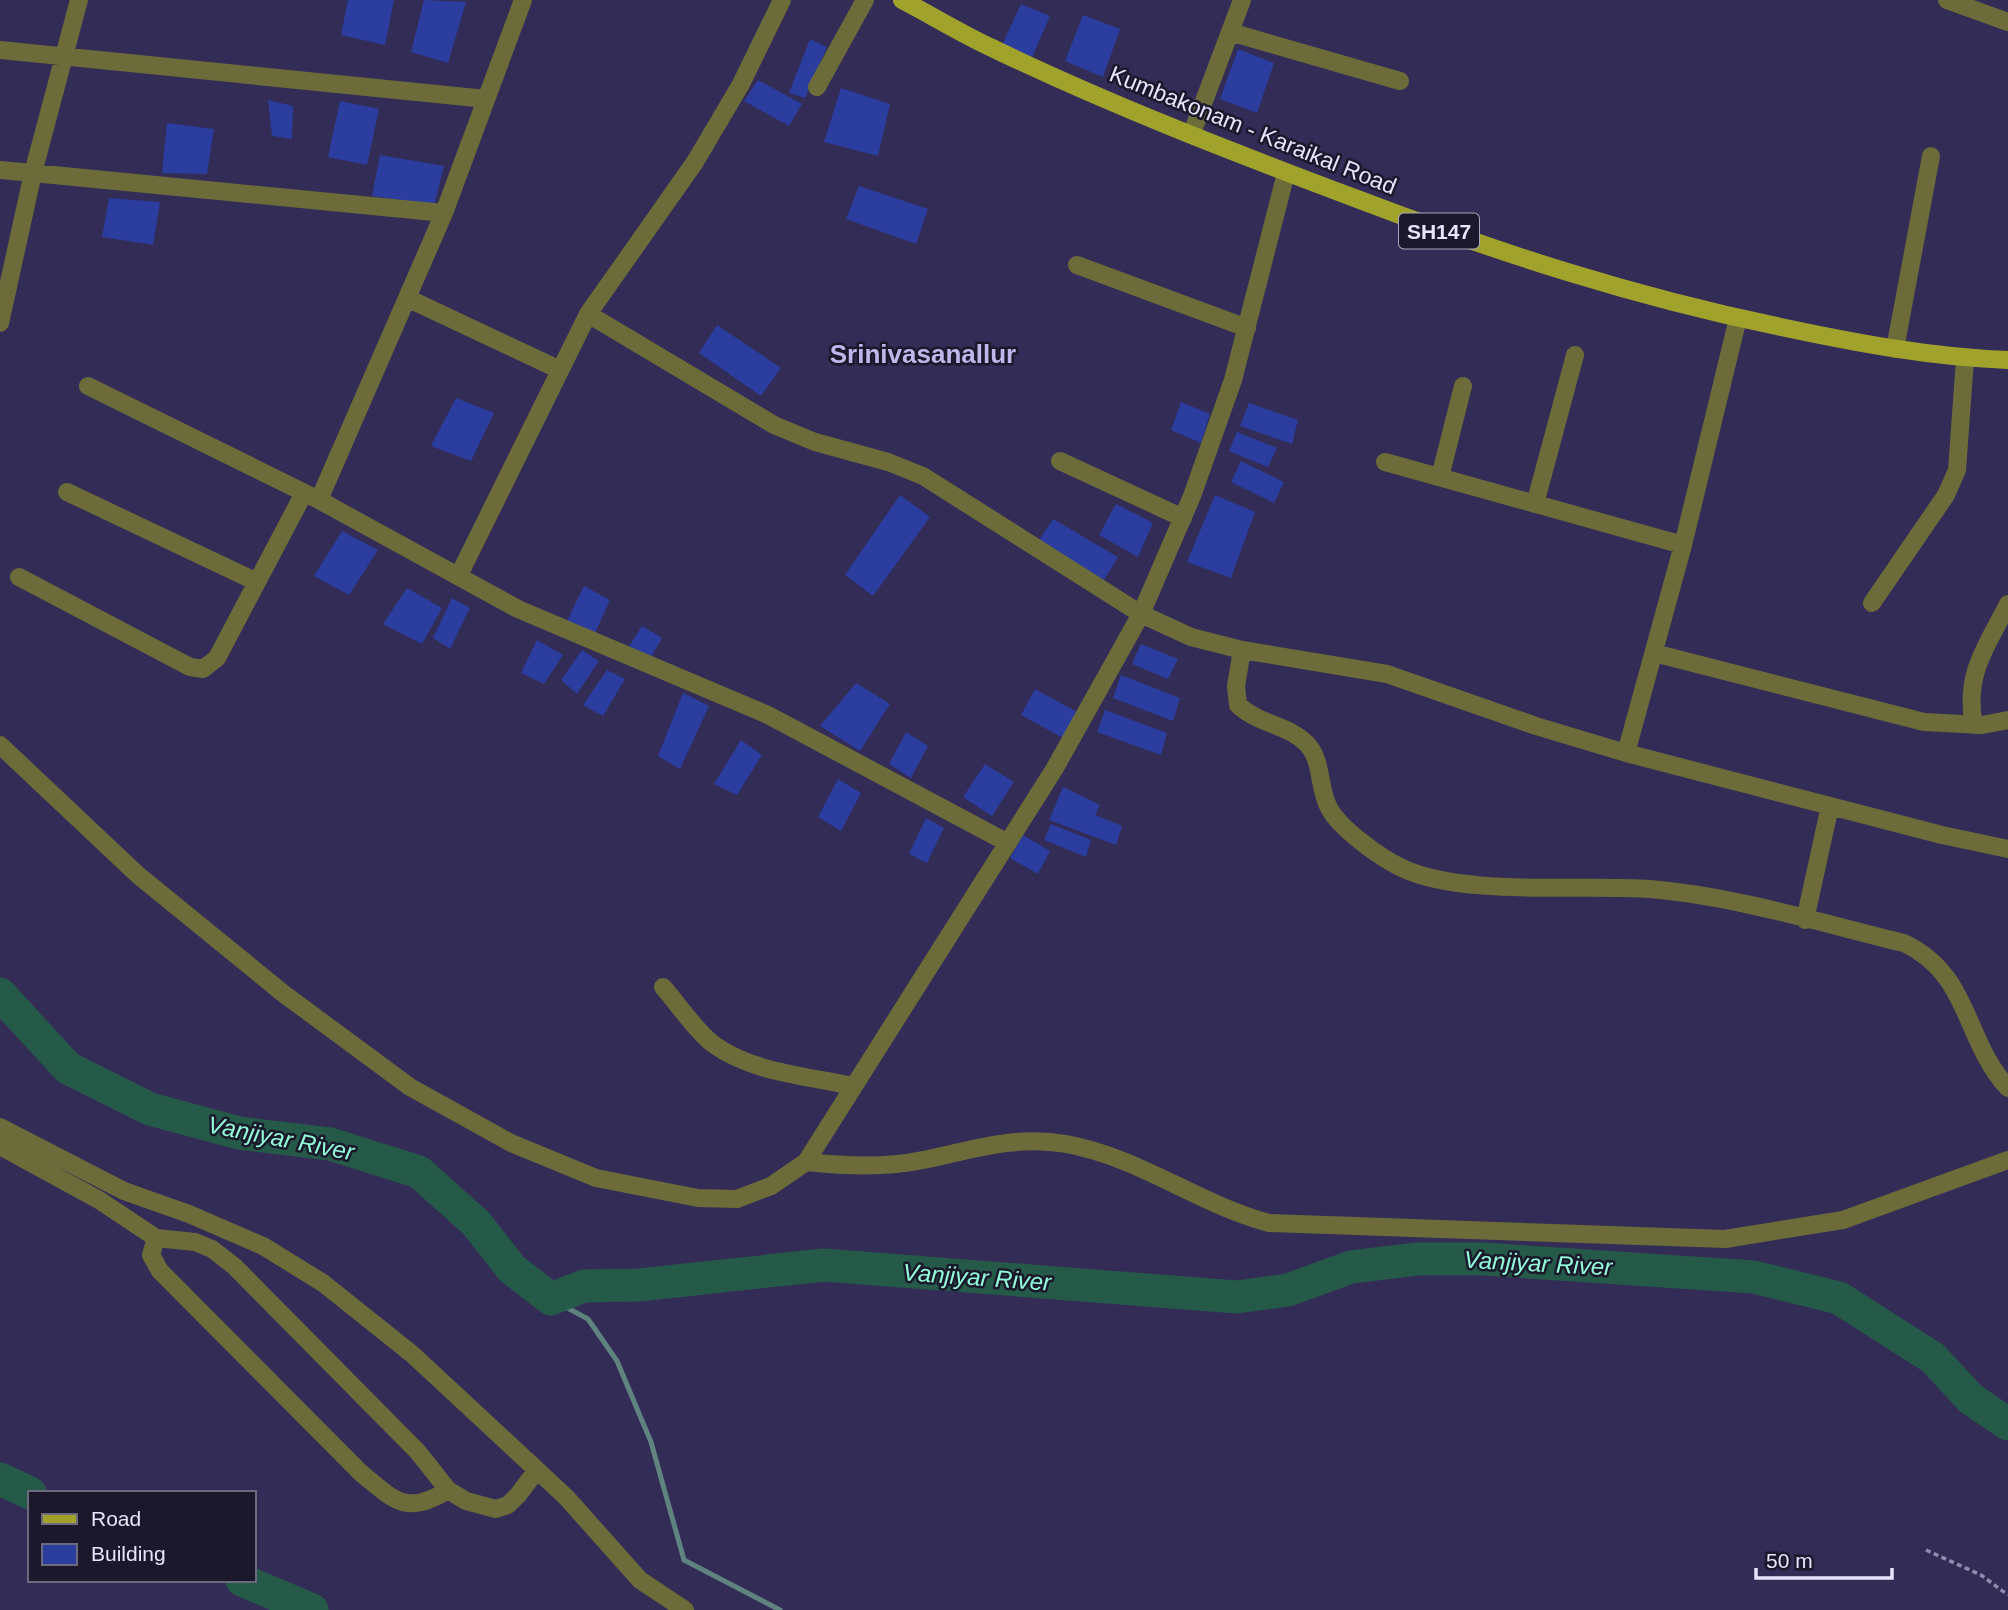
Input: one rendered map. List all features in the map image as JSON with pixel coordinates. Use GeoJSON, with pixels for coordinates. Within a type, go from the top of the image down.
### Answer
{"type":"FeatureCollection","features":[{"type":"Feature","properties":{"kind":"main road","name":"Kumbakonam - Karaikal Road"},"geometry":{"type":"LineString","coordinates":[[902,0],[923,5],[1012,57],[1286,173],[1564,274],[1738,318],[1895,349],[1965,359],[2008,360]]}},
{"type":"Feature","properties":{"kind":"street"},"geometry":{"type":"LineString","coordinates":[[0,323],[33,173],[79,0]]}},
{"type":"Feature","properties":{"kind":"street"},"geometry":{"type":"LineString","coordinates":[[19,577],[190,667],[202,669],[217,658],[257,582],[311,497],[407,298],[444,213],[523,0]]}},
{"type":"Feature","properties":{"kind":"street"},"geometry":{"type":"LineString","coordinates":[[459,575],[588,314],[695,162],[741,84],[782,0]]}},
{"type":"Feature","properties":{"kind":"street"},"geometry":{"type":"LineString","coordinates":[[817,87],[865,0]]}},
{"type":"Feature","properties":{"kind":"street"},"geometry":{"type":"LineString","coordinates":[[1192,133],[1242,0]]}},
{"type":"Feature","properties":{"kind":"street"},"geometry":{"type":"LineString","coordinates":[[1949,0],[2008,22]]}},
{"type":"Feature","properties":{"kind":"street"},"geometry":{"type":"LineString","coordinates":[[1230,32],[1401,81]]}},
{"type":"Feature","properties":{"kind":"street"},"geometry":{"type":"LineString","coordinates":[[0,50],[486,99]]}},
{"type":"Feature","properties":{"kind":"street"},"geometry":{"type":"LineString","coordinates":[[1895,349],[1931,156]]}},
{"type":"Feature","properties":{"kind":"street"},"geometry":{"type":"LineString","coordinates":[[0,170],[444,213]]}},
{"type":"Feature","properties":{"kind":"street"},"geometry":{"type":"LineString","coordinates":[[0,745],[138,875],[284,994],[410,1087],[511,1143],[596,1178],[698,1198],[737,1199],[771,1186],[806,1162],[1055,768],[1141,614],[1183,517],[1233,380],[1286,173]]}},
{"type":"Feature","properties":{"kind":"street"},"geometry":{"type":"LineString","coordinates":[[1077,265],[1247,328]]}},
{"type":"Feature","properties":{"kind":"street"},"geometry":{"type":"LineString","coordinates":[[407,298],[561,370]]}},
{"type":"Feature","properties":{"kind":"street"},"geometry":{"type":"LineString","coordinates":[[588,314],[774,425],[815,442],[888,462],[923,476],[1141,614],[1191,636],[1242,650],[1387,674],[1536,726],[1626,753],[2008,849]]}},
{"type":"Feature","properties":{"kind":"street"},"geometry":{"type":"LineString","coordinates":[[1626,753],[1683,545],[1738,318]]}},
{"type":"Feature","properties":{"kind":"street"},"geometry":{"type":"LineString","coordinates":[[1535,504],[1575,355]]}},
{"type":"Feature","properties":{"kind":"street"},"geometry":{"type":"LineString","coordinates":[[1872,603],[1946,495],[1957,470],[1965,359]]}},
{"type":"Feature","properties":{"kind":"street"},"geometry":{"type":"LineString","coordinates":[[88,386],[311,497],[518,608],[768,715],[1008,843]]}},
{"type":"Feature","properties":{"kind":"street"},"geometry":{"type":"LineString","coordinates":[[1440,477],[1463,386]]}},
{"type":"Feature","properties":{"kind":"street"},"geometry":{"type":"LineString","coordinates":[[1060,461],[1183,517]]}},
{"type":"Feature","properties":{"kind":"street"},"geometry":{"type":"LineString","coordinates":[[1385,462],[1683,545]]}},
{"type":"Feature","properties":{"kind":"street"},"geometry":{"type":"LineString","coordinates":[[67,492],[257,582]]}},
{"type":"Feature","properties":{"kind":"street"},"geometry":{"type":"LineString","coordinates":[[1974,725],[1970,701],[1971,683],[2006,612]]}},
{"type":"Feature","properties":{"kind":"street"},"geometry":{"type":"LineString","coordinates":[[1242,650],[1236,686],[1238,705],[1253,719],[1292,733],[1307,744],[1317,760],[1329,809],[1356,837],[1402,868],[1433,879],[1471,884],[1649,890],[1706,896],[1904,943],[1924,953],[1940,966],[1954,986],[1990,1066],[2008,1088]]}},
{"type":"Feature","properties":{"kind":"street"},"geometry":{"type":"LineString","coordinates":[[1654,653],[1924,722],[1974,725],[2008,720]]}},
{"type":"Feature","properties":{"kind":"street"},"geometry":{"type":"LineString","coordinates":[[1805,920],[1830,806]]}},
{"type":"Feature","properties":{"kind":"street"},"geometry":{"type":"LineString","coordinates":[[663,987],[711,1042],[731,1055],[754,1065],[853,1086]]}},
{"type":"Feature","properties":{"kind":"street"},"geometry":{"type":"LineString","coordinates":[[0,1127],[124,1191],[189,1214],[262,1245],[323,1283],[412,1354],[537,1469],[566,1497],[640,1580],[685,1610]]}},
{"type":"Feature","properties":{"kind":"street"},"geometry":{"type":"LineString","coordinates":[[806,1162],[891,1165],[923,1161],[985,1144],[1017,1141],[1064,1144],[1106,1153],[1137,1165],[1210,1203],[1269,1223],[1725,1239],[1843,1220],[2008,1160]]}},
{"type":"Feature","properties":{"kind":"street"},"geometry":{"type":"LineString","coordinates":[[0,1146],[99,1200],[156,1238],[195,1242],[234,1266],[418,1452],[448,1490],[466,1501],[496,1509],[508,1505],[518,1496],[537,1469]]}},
{"type":"Feature","properties":{"kind":"street"},"geometry":{"type":"LineString","coordinates":[[156,1238],[151,1255],[160,1271],[361,1473],[388,1495],[413,1504],[423,1504],[448,1490]]}},
{"type":"Feature","properties":{"kind":"path"},"geometry":{"type":"LineString","coordinates":[[1926,1550],[1981,1575],[2008,1595]]}},
{"type":"Feature","properties":{"kind":"building"},"geometry":{"type":"Polygon","coordinates":[[[348,0],[394,0],[385,45],[341,35],[348,0]]]}},
{"type":"Feature","properties":{"kind":"building"},"geometry":{"type":"Polygon","coordinates":[[[424,0],[466,2],[448,63],[411,52],[424,0]]]}},
{"type":"Feature","properties":{"kind":"building"},"geometry":{"type":"Polygon","coordinates":[[[1021,4],[1050,16],[1031,60],[1001,47],[1021,4]]]}},
{"type":"Feature","properties":{"kind":"building"},"geometry":{"type":"Polygon","coordinates":[[[1083,15],[1120,29],[1103,77],[1065,61],[1083,15]]]}},
{"type":"Feature","properties":{"kind":"building"},"geometry":{"type":"Polygon","coordinates":[[[810,39],[827,47],[805,98],[789,93],[810,39]]]}},
{"type":"Feature","properties":{"kind":"building"},"geometry":{"type":"Polygon","coordinates":[[[1238,49],[1274,63],[1257,113],[1220,99],[1238,49]]]}},
{"type":"Feature","properties":{"kind":"building"},"geometry":{"type":"Polygon","coordinates":[[[758,80],[802,104],[789,126],[744,101],[758,80]]]}},
{"type":"Feature","properties":{"kind":"building"},"geometry":{"type":"Polygon","coordinates":[[[841,88],[890,104],[878,156],[824,142],[841,88]]]}},
{"type":"Feature","properties":{"kind":"building"},"geometry":{"type":"Polygon","coordinates":[[[268,100],[293,106],[292,139],[272,136],[268,100]]]}},
{"type":"Feature","properties":{"kind":"building"},"geometry":{"type":"Polygon","coordinates":[[[340,101],[379,109],[367,165],[328,157],[340,101]]]}},
{"type":"Feature","properties":{"kind":"building"},"geometry":{"type":"Polygon","coordinates":[[[167,123],[214,129],[207,174],[162,173],[167,123]]]}},
{"type":"Feature","properties":{"kind":"building"},"geometry":{"type":"Polygon","coordinates":[[[380,155],[444,166],[434,205],[372,196],[380,155]]]}},
{"type":"Feature","properties":{"kind":"building"},"geometry":{"type":"Polygon","coordinates":[[[859,186],[928,209],[916,244],[846,219],[859,186]]]}},
{"type":"Feature","properties":{"kind":"building"},"geometry":{"type":"Polygon","coordinates":[[[109,198],[160,202],[153,245],[102,237],[109,198]]]}},
{"type":"Feature","properties":{"kind":"building"},"geometry":{"type":"Polygon","coordinates":[[[717,325],[781,368],[761,396],[699,353],[717,325]]]}},
{"type":"Feature","properties":{"kind":"building"},"geometry":{"type":"Polygon","coordinates":[[[456,398],[494,413],[471,461],[431,446],[456,398]]]}},
{"type":"Feature","properties":{"kind":"building"},"geometry":{"type":"Polygon","coordinates":[[[1181,402],[1210,414],[1201,443],[1171,430],[1181,402]]]}},
{"type":"Feature","properties":{"kind":"building"},"geometry":{"type":"Polygon","coordinates":[[[1249,403],[1298,420],[1292,444],[1240,426],[1249,403]]]}},
{"type":"Feature","properties":{"kind":"building"},"geometry":{"type":"Polygon","coordinates":[[[1237,432],[1277,448],[1268,467],[1229,451],[1237,432]]]}},
{"type":"Feature","properties":{"kind":"building"},"geometry":{"type":"Polygon","coordinates":[[[1241,461],[1284,482],[1274,503],[1231,482],[1241,461]]]}},
{"type":"Feature","properties":{"kind":"building"},"geometry":{"type":"Polygon","coordinates":[[[900,495],[930,517],[873,596],[845,575],[900,495]]]}},
{"type":"Feature","properties":{"kind":"building"},"geometry":{"type":"Polygon","coordinates":[[[1215,495],[1255,512],[1231,578],[1187,562],[1215,495]]]}},
{"type":"Feature","properties":{"kind":"building"},"geometry":{"type":"Polygon","coordinates":[[[1116,504],[1153,523],[1138,557],[1099,535],[1116,504]]]}},
{"type":"Feature","properties":{"kind":"building"},"geometry":{"type":"Polygon","coordinates":[[[1053,519],[1118,557],[1101,585],[1036,545],[1053,519]]]}},
{"type":"Feature","properties":{"kind":"building"},"geometry":{"type":"Polygon","coordinates":[[[342,531],[378,550],[349,595],[314,576],[342,531]]]}},
{"type":"Feature","properties":{"kind":"building"},"geometry":{"type":"Polygon","coordinates":[[[584,586],[610,600],[593,637],[566,623],[584,586]]]}},
{"type":"Feature","properties":{"kind":"building"},"geometry":{"type":"Polygon","coordinates":[[[407,588],[442,608],[422,644],[383,624],[407,588]]]}},
{"type":"Feature","properties":{"kind":"building"},"geometry":{"type":"Polygon","coordinates":[[[452,598],[470,608],[450,649],[433,638],[452,598]]]}},
{"type":"Feature","properties":{"kind":"building"},"geometry":{"type":"Polygon","coordinates":[[[642,626],[662,638],[648,662],[626,651],[642,626]]]}},
{"type":"Feature","properties":{"kind":"building"},"geometry":{"type":"Polygon","coordinates":[[[537,640],[563,655],[544,684],[521,673],[537,640]]]}},
{"type":"Feature","properties":{"kind":"building"},"geometry":{"type":"Polygon","coordinates":[[[1141,644],[1178,659],[1168,679],[1132,664],[1141,644]]]}},
{"type":"Feature","properties":{"kind":"building"},"geometry":{"type":"Polygon","coordinates":[[[582,650],[599,661],[577,694],[561,680],[582,650]]]}},
{"type":"Feature","properties":{"kind":"building"},"geometry":{"type":"Polygon","coordinates":[[[607,670],[625,679],[603,716],[583,705],[607,670]]]}},
{"type":"Feature","properties":{"kind":"building"},"geometry":{"type":"Polygon","coordinates":[[[1121,675],[1180,698],[1173,721],[1113,698],[1121,675]]]}},
{"type":"Feature","properties":{"kind":"building"},"geometry":{"type":"Polygon","coordinates":[[[856,683],[890,704],[860,751],[820,726],[856,683]]]}},
{"type":"Feature","properties":{"kind":"building"},"geometry":{"type":"Polygon","coordinates":[[[1035,689],[1079,713],[1065,739],[1021,715],[1035,689]]]}},
{"type":"Feature","properties":{"kind":"building"},"geometry":{"type":"Polygon","coordinates":[[[683,693],[709,706],[680,769],[658,756],[683,693]]]}},
{"type":"Feature","properties":{"kind":"building"},"geometry":{"type":"Polygon","coordinates":[[[1105,710],[1167,733],[1161,755],[1097,732],[1105,710]]]}},
{"type":"Feature","properties":{"kind":"building"},"geometry":{"type":"Polygon","coordinates":[[[906,732],[928,746],[911,778],[889,764],[906,732]]]}},
{"type":"Feature","properties":{"kind":"building"},"geometry":{"type":"Polygon","coordinates":[[[741,740],[762,755],[737,795],[714,784],[741,740]]]}},
{"type":"Feature","properties":{"kind":"building"},"geometry":{"type":"Polygon","coordinates":[[[985,764],[1014,782],[992,816],[963,797],[985,764]]]}},
{"type":"Feature","properties":{"kind":"building"},"geometry":{"type":"Polygon","coordinates":[[[838,779],[861,793],[841,831],[818,817],[838,779]]]}},
{"type":"Feature","properties":{"kind":"building"},"geometry":{"type":"Polygon","coordinates":[[[1063,787],[1100,805],[1095,815],[1122,826],[1116,845],[1049,820],[1063,787]]]}},
{"type":"Feature","properties":{"kind":"building"},"geometry":{"type":"Polygon","coordinates":[[[926,818],[944,828],[927,863],[909,854],[926,818]]]}},
{"type":"Feature","properties":{"kind":"building"},"geometry":{"type":"Polygon","coordinates":[[[1051,824],[1091,840],[1086,857],[1044,840],[1051,824]]]}},
{"type":"Feature","properties":{"kind":"building"},"geometry":{"type":"Polygon","coordinates":[[[1023,835],[1050,851],[1038,874],[1010,858],[1023,835]]]}},
{"type":"Feature","properties":{"kind":"waterway","name":"Vanjiyar River"},"geometry":{"type":"LineString","coordinates":[[0,994],[68,1068],[150,1109],[239,1133],[330,1144],[419,1172],[476,1223],[512,1269],[551,1299],[584,1286],[639,1285],[824,1265],[1237,1297],[1288,1290],[1351,1267],[1417,1259],[1484,1259],[1754,1277],[1839,1298],[1933,1358],[1971,1399],[2008,1424]]}},
{"type":"Feature","properties":{"kind":"waterway"},"geometry":{"type":"LineString","coordinates":[[551,1299],[588,1319],[617,1361],[651,1442],[684,1560],[780,1610]]}},
{"type":"Feature","properties":{"kind":"waterway"},"geometry":{"type":"LineString","coordinates":[[0,1479],[28,1492]]}},
{"type":"Feature","properties":{"kind":"waterway"},"geometry":{"type":"LineString","coordinates":[[247,1582],[312,1610]]}},
{"type":"Feature","properties":{"kind":"district","name":"Srinivasanallur"},"geometry":{"type":"Point","coordinates":[923,354]}}]}
